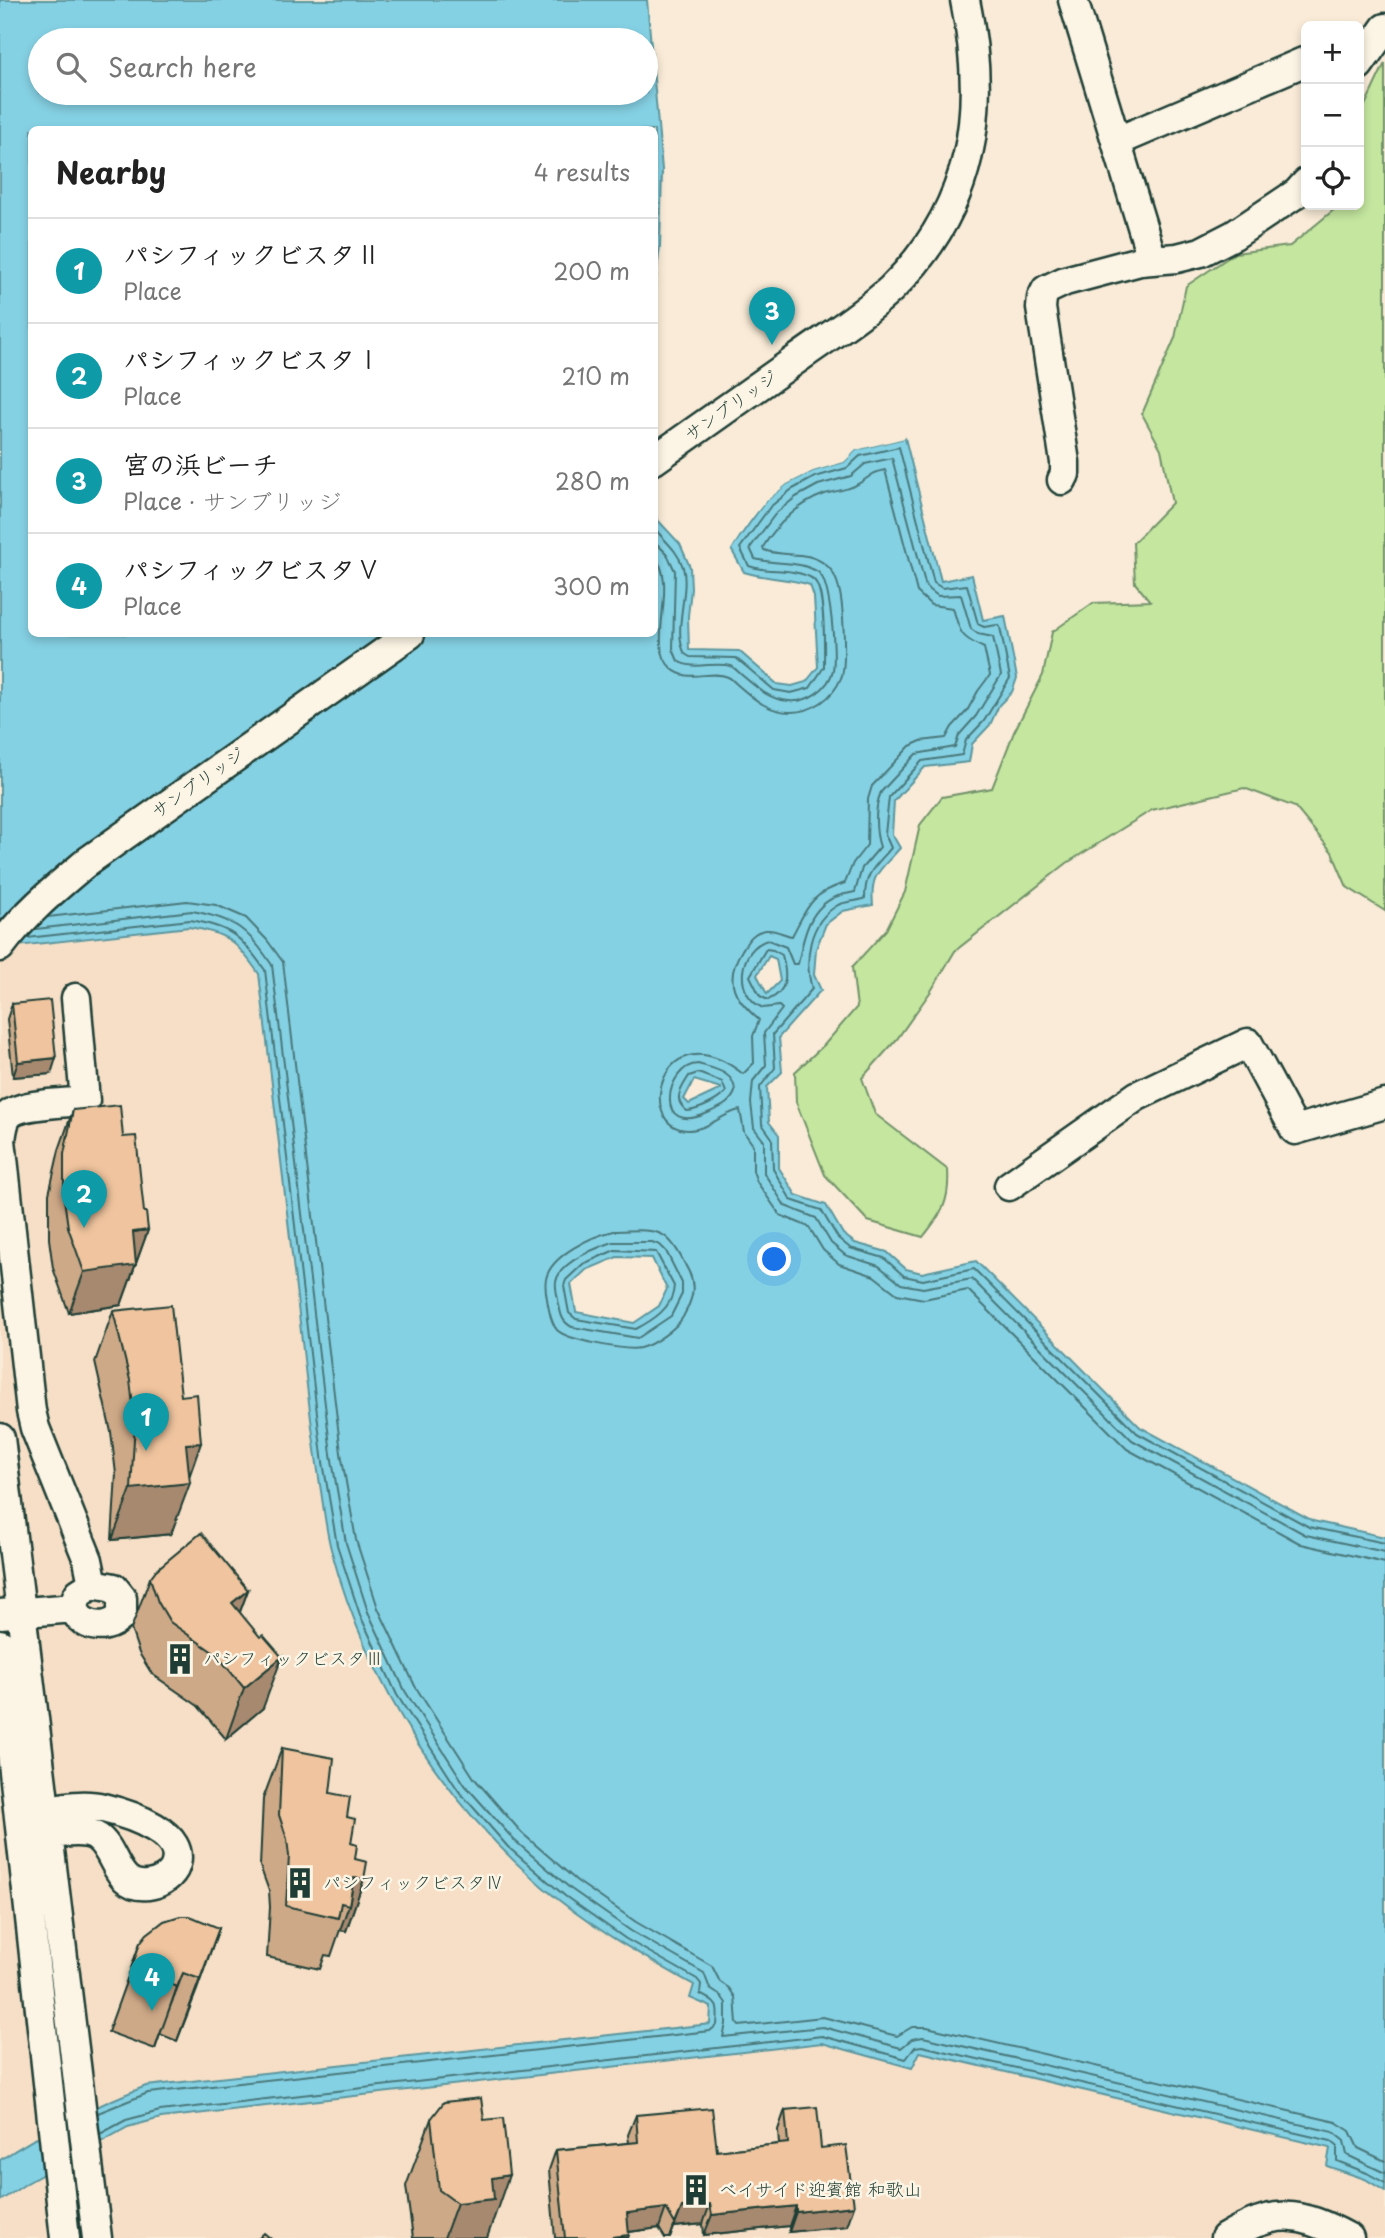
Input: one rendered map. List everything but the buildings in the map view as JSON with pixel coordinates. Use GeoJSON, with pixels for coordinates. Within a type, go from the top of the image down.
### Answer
{"type":"FeatureCollection","features":[{"type":"Feature","properties":{"kind":"street","name":"サンブリッジ"},"geometry":{"type":"LineString","coordinates":[[658,457],[861,313],[907,272],[946,217],[960,187],[969,158],[974,124],[972,46],[965,0]]}},
{"type":"Feature","properties":{"kind":"street"},"geometry":{"type":"LineString","coordinates":[[1073,0],[1152,259]]}},
{"type":"Feature","properties":{"kind":"street"},"geometry":{"type":"LineString","coordinates":[[1364,36],[1385,27]]}},
{"type":"Feature","properties":{"kind":"street"},"geometry":{"type":"LineString","coordinates":[[1364,58],[1385,27]]}},
{"type":"Feature","properties":{"kind":"street"},"geometry":{"type":"LineString","coordinates":[[1118,141],[1301,63]]}},
{"type":"Feature","properties":{"kind":"street"},"geometry":{"type":"LineString","coordinates":[[1062,480],[1065,462],[1052,390],[1041,298],[1053,285],[1152,259],[1177,258],[1201,252],[1234,235],[1301,189]]}},
{"type":"Feature","properties":{"kind":"street","name":"サンブリッジ"},"geometry":{"type":"LineString","coordinates":[[0,947],[18,923],[88,861],[406,637]]}},
{"type":"Feature","properties":{"kind":"street"},"geometry":{"type":"LineString","coordinates":[[76,999],[85,1101],[14,1111],[7,1117],[1,1140],[31,1411],[35,1428],[88,1560],[93,1584]]}},
{"type":"Feature","properties":{"kind":"street"},"geometry":{"type":"LineString","coordinates":[[1009,1186],[1137,1096],[1248,1043],[1294,1130],[1385,1104]]}},
{"type":"Feature","properties":{"kind":"street"},"geometry":{"type":"LineString","coordinates":[[0,1438],[10,1613],[33,1825],[65,2238]]}},
{"type":"Feature","properties":{"kind":"street"},"geometry":{"type":"LineString","coordinates":[[93,1584],[108,1585],[122,1598],[123,1609],[118,1620],[107,1626],[91,1626],[81,1620],[75,1608],[79,1593],[93,1584]]}},
{"type":"Feature","properties":{"kind":"street"},"geometry":{"type":"LineString","coordinates":[[10,1613],[75,1608]]}},
{"type":"Feature","properties":{"kind":"street"},"geometry":{"type":"LineString","coordinates":[[0,1644],[33,1825],[97,2238]]}},
{"type":"Feature","properties":{"kind":"street"},"geometry":{"type":"LineString","coordinates":[[1224,2238],[1254,2222],[1282,2215],[1296,2216],[1349,2238]]}},
{"type":"Feature","properties":{"kind":"shaded area"},"geometry":{"type":"Polygon","coordinates":[[[189,927],[211,931],[228,938],[247,956],[259,974],[315,1457],[330,1547],[353,1617],[622,1945],[694,1985],[711,2007],[710,2024],[146,2086],[102,2140],[128,2127],[161,2118],[822,2043],[911,2068],[919,2052],[1331,2148],[1327,2166],[1365,2179],[1385,2191],[1385,2238],[0,2238],[0,2201],[27,2183],[22,2146],[0,2160],[0,947],[189,927]]]}},
{"type":"Feature","properties":{"kind":"green space"},"geometry":{"type":"Polygon","coordinates":[[[1385,63],[1385,911],[1347,887],[1332,852],[1295,807],[1244,788],[1152,810],[1067,863],[955,951],[897,1039],[862,1078],[875,1114],[948,1170],[946,1199],[923,1237],[868,1221],[825,1175],[796,1102],[795,1072],[825,1044],[857,1007],[852,967],[886,930],[905,892],[920,825],[942,797],[992,788],[1014,732],[1043,675],[1052,632],[1093,603],[1150,601],[1135,583],[1133,543],[1172,503],[1161,449],[1142,414],[1175,338],[1186,286],[1235,253],[1290,246],[1334,210],[1364,210],[1364,107],[1385,63]]]}},
{"type":"Feature","properties":{"kind":"water"},"geometry":{"type":"Polygon","coordinates":[[[0,0],[647,0],[649,28],[28,28],[28,105],[656,105],[662,170],[658,262],[658,126],[28,126],[28,637],[658,637],[658,520],[680,544],[690,567],[689,650],[739,651],[777,684],[792,686],[806,682],[818,667],[814,597],[810,585],[744,572],[731,549],[765,502],[787,484],[813,471],[844,462],[856,450],[905,438],[941,581],[972,575],[983,620],[1005,616],[1017,678],[1012,692],[999,705],[990,725],[972,744],[969,762],[925,767],[894,801],[892,834],[900,848],[875,879],[873,905],[843,911],[826,924],[816,949],[814,975],[821,990],[779,1037],[782,1072],[767,1087],[769,1122],[779,1135],[779,1168],[796,1195],[826,1205],[843,1234],[855,1243],[887,1252],[906,1269],[922,1273],[976,1261],[1140,1427],[1313,1521],[1385,1537],[1385,2191],[1365,2179],[1327,2166],[1330,2148],[920,2052],[912,2068],[822,2043],[161,2118],[128,2127],[0,2201],[0,2160],[71,2119],[146,2086],[710,2024],[711,2007],[690,1998],[694,1985],[642,1956],[576,1913],[520,1866],[483,1828],[449,1787],[418,1743],[390,1697],[367,1649],[347,1600],[325,1520],[309,1407],[259,974],[230,941],[213,932],[189,927],[0,948],[0,0]],[[769,956],[757,975],[767,994],[780,981],[776,959],[769,956]],[[694,1080],[684,1099],[689,1104],[721,1089],[721,1088],[694,1080]],[[617,1257],[586,1270],[571,1284],[576,1312],[634,1323],[659,1306],[667,1289],[652,1258],[617,1257]]]}},
{"type":"Feature","properties":{"kind":"pier"},"geometry":{"type":"Polygon","coordinates":[[[904,434],[905,438],[856,450],[844,462],[813,471],[787,484],[765,502],[746,525],[729,553],[728,548],[744,522],[763,499],[785,481],[811,467],[843,459],[855,446],[904,434]]]}},
{"type":"Feature","properties":{"kind":"place","name":"宮の浜ビーチ"},"geometry":{"type":"Point","coordinates":[772,345]}},
{"type":"Feature","properties":{"kind":"place","name":"パシフィックビスタⅠ"},"geometry":{"type":"Point","coordinates":[84,1228]}},
{"type":"Feature","properties":{"kind":"place","name":"パシフィックビスタⅡ"},"geometry":{"type":"Point","coordinates":[146,1451]}},
{"type":"Feature","properties":{"kind":"place","name":"パシフィックビスタⅢ"},"geometry":{"type":"Point","coordinates":[180,1659]}},
{"type":"Feature","properties":{"kind":"place","name":"パシフィックビスタⅣ"},"geometry":{"type":"Point","coordinates":[300,1883]}},
{"type":"Feature","properties":{"kind":"place","name":"パシフィックビスタⅤ"},"geometry":{"type":"Point","coordinates":[152,2011]}},
{"type":"Feature","properties":{"kind":"place","name":"ベイサイド迎賓館 和歌山"},"geometry":{"type":"Point","coordinates":[696,2190]}}]}
